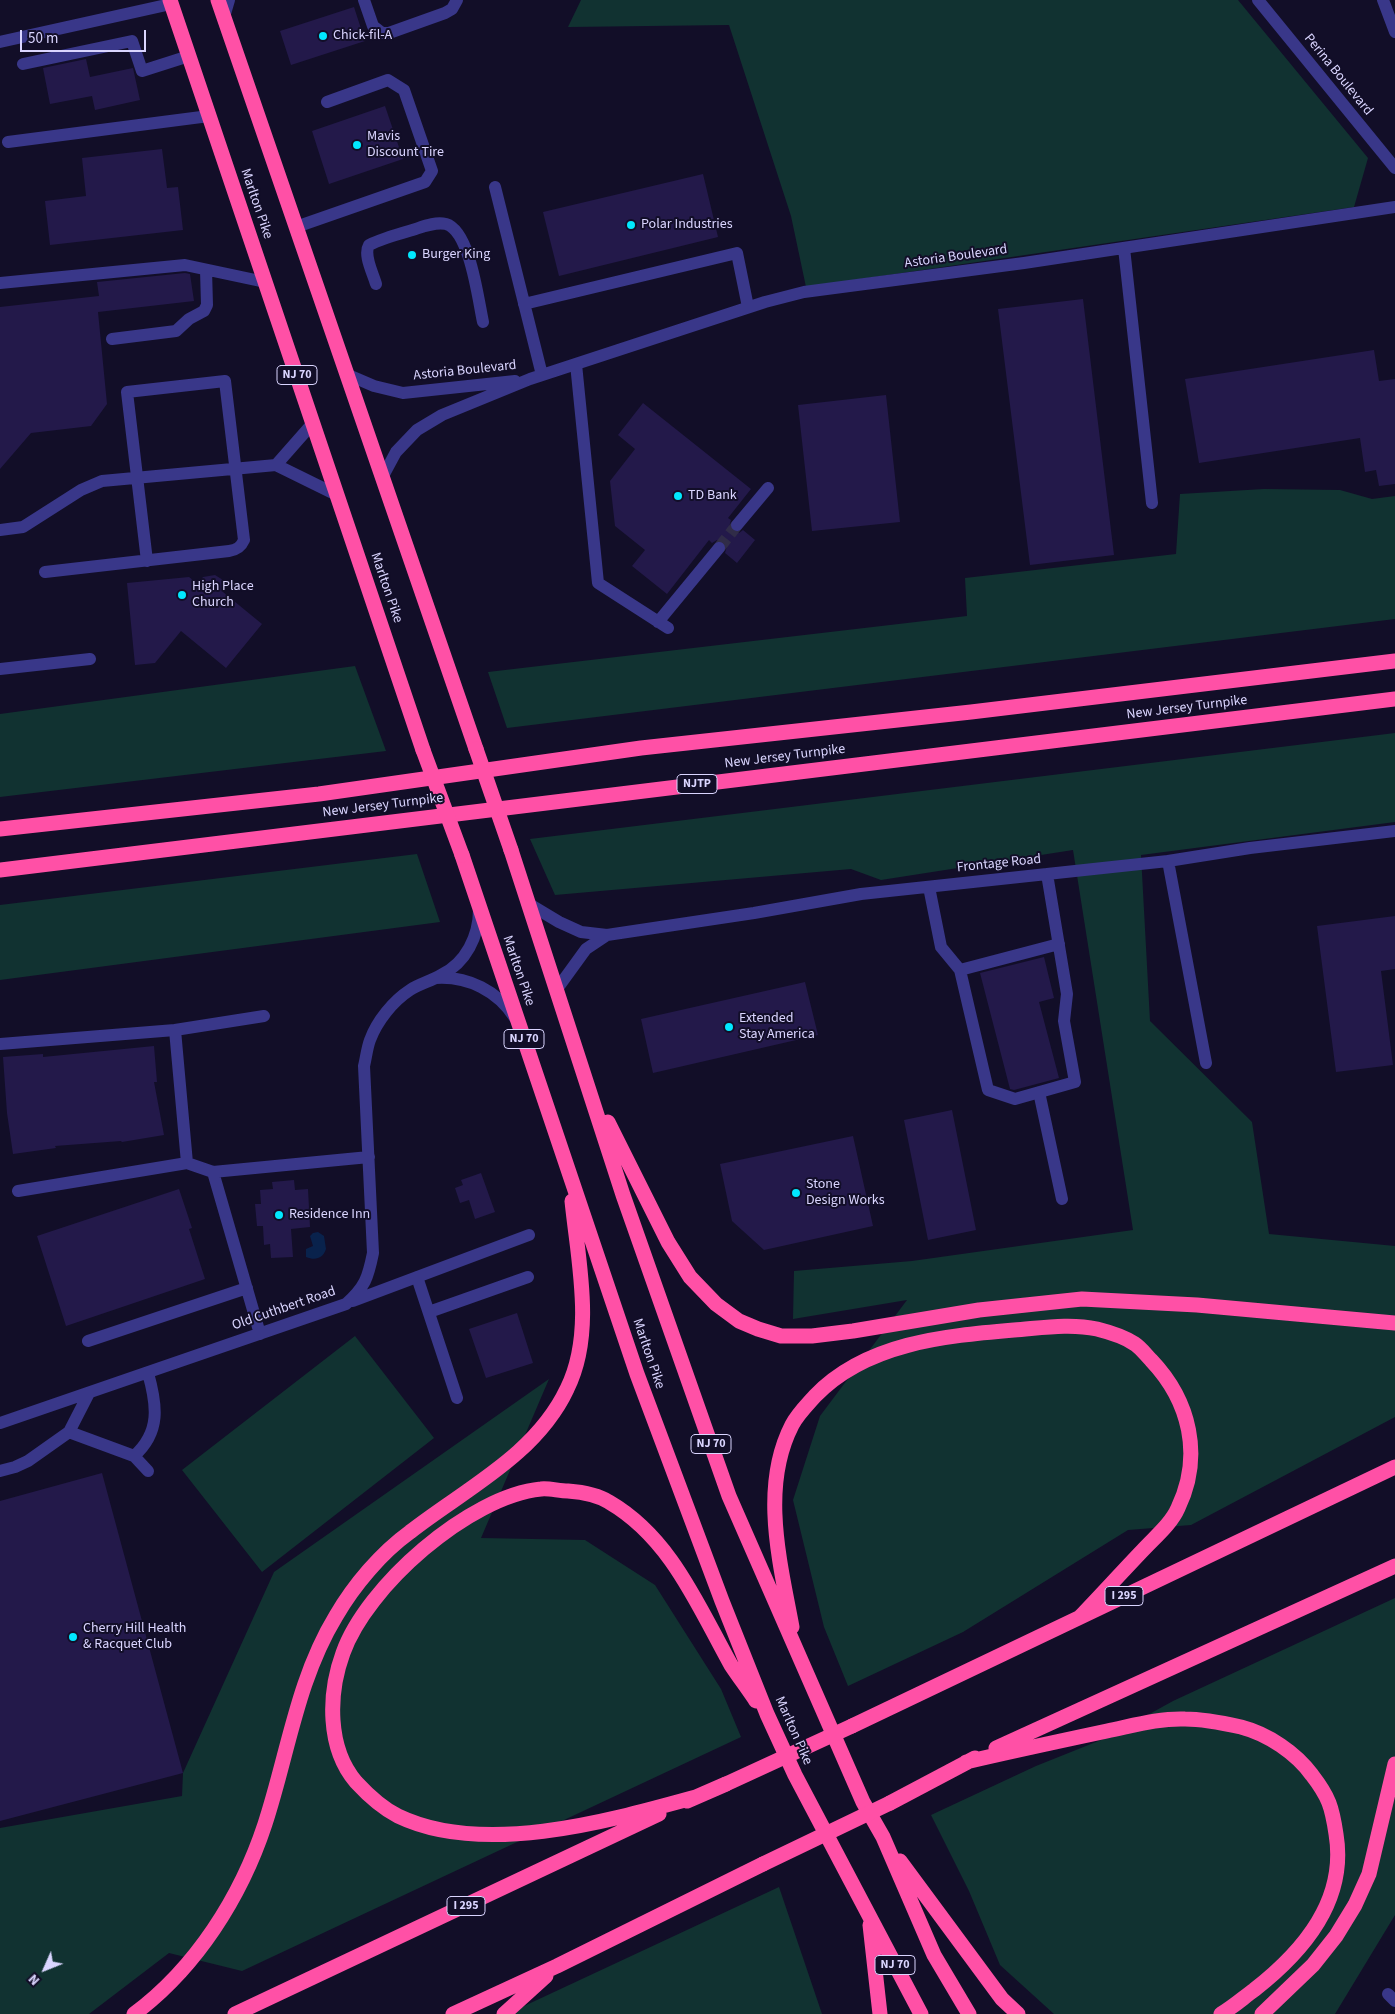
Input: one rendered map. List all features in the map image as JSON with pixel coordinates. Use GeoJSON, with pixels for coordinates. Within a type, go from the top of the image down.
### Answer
{"type":"FeatureCollection","features":[{"type":"Feature","properties":{"kind":"highway","name":"Marlton Pike"},"geometry":{"type":"LineString","coordinates":[[218,0],[511,850],[623,1195],[729,1496],[863,1802],[883,1837],[934,1955],[969,2014]]}},
{"type":"Feature","properties":{"kind":"highway","name":"Marlton Pike"},"geometry":{"type":"LineString","coordinates":[[171,2],[423,750],[462,855],[637,1374],[722,1601],[767,1714],[795,1774],[921,2014]]}},
{"type":"Feature","properties":{"kind":"highway","name":"New Jersey Turnpike"},"geometry":{"type":"LineString","coordinates":[[0,829],[319,794],[641,748],[971,712],[1395,661]]}},
{"type":"Feature","properties":{"kind":"highway","name":"New Jersey Turnpike"},"geometry":{"type":"LineString","coordinates":[[0,870],[1395,699]]}},
{"type":"Feature","properties":{"kind":"highway"},"geometry":{"type":"LineString","coordinates":[[588,1084],[668,1242],[690,1276],[716,1304],[739,1321],[781,1336],[812,1336],[853,1331],[979,1310],[1082,1299],[1197,1305],[1395,1323]]}},
{"type":"Feature","properties":{"kind":"highway"},"geometry":{"type":"LineString","coordinates":[[134,2014],[186,1966],[203,1946],[229,1904],[250,1862],[265,1824],[292,1725],[314,1656],[333,1620],[349,1596],[377,1562],[396,1543],[516,1454],[538,1433],[557,1410],[569,1386],[578,1361],[582,1332],[582,1307],[570,1175]]}},
{"type":"Feature","properties":{"kind":"highway"},"geometry":{"type":"LineString","coordinates":[[796,1651],[778,1546],[775,1501],[776,1476],[782,1448],[793,1422],[829,1382],[854,1365],[898,1348],[935,1339],[986,1332],[1061,1326],[1096,1329],[1135,1344],[1160,1369],[1178,1395],[1188,1422],[1191,1460],[1186,1486],[1178,1509],[1164,1528],[1080,1617]]}},
{"type":"Feature","properties":{"kind":"highway","name":"I 295"},"geometry":{"type":"LineString","coordinates":[[236,2014],[696,1797],[852,1726],[1395,1467]]}},
{"type":"Feature","properties":{"kind":"highway"},"geometry":{"type":"LineString","coordinates":[[696,1797],[599,1822],[511,1834],[464,1832],[428,1827],[397,1815],[370,1797],[349,1773],[337,1750],[332,1714],[336,1682],[343,1652],[361,1618],[393,1578],[434,1539],[479,1509],[508,1497],[541,1489],[579,1492],[606,1500],[628,1514],[658,1544],[686,1580],[732,1666],[758,1705],[767,1714]]}},
{"type":"Feature","properties":{"kind":"highway"},"geometry":{"type":"LineString","coordinates":[[453,2014],[557,1966],[890,1803],[966,1762],[1395,1566]]}},
{"type":"Feature","properties":{"kind":"highway"},"geometry":{"type":"LineString","coordinates":[[966,1762],[1151,1722],[1184,1719],[1211,1721],[1244,1728],[1273,1741],[1297,1758],[1319,1785],[1332,1806],[1339,1850],[1337,1874],[1324,1913],[1306,1940],[1262,1984],[1221,2014]]}},
{"type":"Feature","properties":{"kind":"highway"},"geometry":{"type":"LineString","coordinates":[[1262,2014],[1313,1964],[1336,1936],[1355,1905],[1369,1874],[1395,1764]]}},
{"type":"Feature","properties":{"kind":"highway"},"geometry":{"type":"LineString","coordinates":[[883,1837],[997,1992],[1018,2014]]}},
{"type":"Feature","properties":{"kind":"highway"},"geometry":{"type":"LineString","coordinates":[[869,1916],[880,2014]]}},
{"type":"Feature","properties":{"kind":"highway"},"geometry":{"type":"LineString","coordinates":[[504,2014],[557,1966]]}},
{"type":"Feature","properties":{"kind":"street"},"geometry":{"type":"LineString","coordinates":[[224,17],[229,0]]}},
{"type":"Feature","properties":{"kind":"street"},"geometry":{"type":"LineString","coordinates":[[364,0],[373,26],[382,34],[445,13],[452,9],[457,0]]}},
{"type":"Feature","properties":{"kind":"street","name":"Perina Boulevard"},"geometry":{"type":"LineString","coordinates":[[1258,0],[1395,168]]}},
{"type":"Feature","properties":{"kind":"street"},"geometry":{"type":"LineString","coordinates":[[1383,0],[1395,32]]}},
{"type":"Feature","properties":{"kind":"street"},"geometry":{"type":"LineString","coordinates":[[0,42],[171,2]]}},
{"type":"Feature","properties":{"kind":"street"},"geometry":{"type":"LineString","coordinates":[[22,64],[132,42],[142,71],[189,56]]}},
{"type":"Feature","properties":{"kind":"street"},"geometry":{"type":"LineString","coordinates":[[296,227],[424,182],[432,171],[404,90],[388,80],[327,102]]}},
{"type":"Feature","properties":{"kind":"street"},"geometry":{"type":"LineString","coordinates":[[8,142],[209,116]]}},
{"type":"Feature","properties":{"kind":"street"},"geometry":{"type":"LineString","coordinates":[[496,187],[524,304],[536,377]]}},
{"type":"Feature","properties":{"kind":"street","name":"Astoria Boulevard"},"geometry":{"type":"LineString","coordinates":[[382,478],[396,452],[416,430],[442,415],[536,377],[748,307],[804,292],[1124,248],[1395,207]]}},
{"type":"Feature","properties":{"kind":"street"},"geometry":{"type":"LineString","coordinates":[[376,284],[367,257],[366,249],[369,245],[434,223],[447,224],[461,236],[467,251],[482,322]]}},
{"type":"Feature","properties":{"kind":"street"},"geometry":{"type":"LineString","coordinates":[[1124,248],[1152,503]]}},
{"type":"Feature","properties":{"kind":"street"},"geometry":{"type":"LineString","coordinates":[[524,304],[737,253],[748,307]]}},
{"type":"Feature","properties":{"kind":"street"},"geometry":{"type":"LineString","coordinates":[[0,283],[185,265],[265,282]]}},
{"type":"Feature","properties":{"kind":"street"},"geometry":{"type":"LineString","coordinates":[[112,339],[176,331],[189,319],[204,311],[207,305],[206,270]]}},
{"type":"Feature","properties":{"kind":"street"},"geometry":{"type":"LineString","coordinates":[[576,364],[598,583],[663,625],[719,548]]}},
{"type":"Feature","properties":{"kind":"street","name":"Astoria Boulevard"},"geometry":{"type":"LineString","coordinates":[[346,374],[374,386],[403,393],[536,377]]}},
{"type":"Feature","properties":{"kind":"street"},"geometry":{"type":"LineString","coordinates":[[45,572],[147,561],[229,551],[242,545],[244,540],[225,381],[127,392],[147,561]]}},
{"type":"Feature","properties":{"kind":"street"},"geometry":{"type":"LineString","coordinates":[[276,465],[313,423]]}},
{"type":"Feature","properties":{"kind":"street"},"geometry":{"type":"LineString","coordinates":[[0,530],[22,527],[81,490],[102,481],[276,465],[337,495]]}},
{"type":"Feature","properties":{"kind":"street"},"geometry":{"type":"LineString","coordinates":[[737,525],[768,488]]}},
{"type":"Feature","properties":{"kind":"street"},"geometry":{"type":"LineString","coordinates":[[0,669],[90,659]]}},
{"type":"Feature","properties":{"kind":"street","name":"Frontage Road"},"geometry":{"type":"LineString","coordinates":[[528,904],[559,922],[582,932],[607,935],[754,913],[861,894],[1168,861],[1250,848],[1395,830]]}},
{"type":"Feature","properties":{"kind":"street"},"geometry":{"type":"LineString","coordinates":[[1168,861],[1206,1063]]}},
{"type":"Feature","properties":{"kind":"street"},"geometry":{"type":"LineString","coordinates":[[929,887],[941,947],[960,970],[988,1090],[1015,1099],[1075,1082],[1064,1021],[1068,994],[1047,874]]}},
{"type":"Feature","properties":{"kind":"street","name":"Old Cuthbert Road"},"geometry":{"type":"LineString","coordinates":[[0,1423],[346,1304],[360,1291],[368,1280],[373,1253],[364,1066],[370,1040],[379,1022],[391,1006],[410,989],[434,979],[454,967],[469,948],[477,926],[478,902]]}},
{"type":"Feature","properties":{"kind":"street","name":"Frontage Road"},"geometry":{"type":"LineString","coordinates":[[557,989],[586,949],[607,935]]}},
{"type":"Feature","properties":{"kind":"street"},"geometry":{"type":"LineString","coordinates":[[960,970],[1059,944]]}},
{"type":"Feature","properties":{"kind":"street","name":"Old Cuthbert Road"},"geometry":{"type":"LineString","coordinates":[[434,979],[462,980],[482,987],[505,1004],[520,1028]]}},
{"type":"Feature","properties":{"kind":"street"},"geometry":{"type":"LineString","coordinates":[[0,1044],[175,1030],[264,1016]]}},
{"type":"Feature","properties":{"kind":"street"},"geometry":{"type":"LineString","coordinates":[[175,1030],[187,1163]]}},
{"type":"Feature","properties":{"kind":"street"},"geometry":{"type":"LineString","coordinates":[[1039,1092],[1062,1199]]}},
{"type":"Feature","properties":{"kind":"street"},"geometry":{"type":"LineString","coordinates":[[18,1191],[187,1163],[213,1172],[369,1157]]}},
{"type":"Feature","properties":{"kind":"street"},"geometry":{"type":"LineString","coordinates":[[213,1172],[260,1334]]}},
{"type":"Feature","properties":{"kind":"street"},"geometry":{"type":"LineString","coordinates":[[346,1304],[529,1235]]}},
{"type":"Feature","properties":{"kind":"street"},"geometry":{"type":"LineString","coordinates":[[417,1277],[457,1398]]}},
{"type":"Feature","properties":{"kind":"street"},"geometry":{"type":"LineString","coordinates":[[429,1312],[528,1277]]}},
{"type":"Feature","properties":{"kind":"street"},"geometry":{"type":"LineString","coordinates":[[88,1340],[247,1288]]}},
{"type":"Feature","properties":{"kind":"street"},"geometry":{"type":"LineString","coordinates":[[134,1456],[143,1448],[156,1421],[154,1396],[148,1373]]}},
{"type":"Feature","properties":{"kind":"street"},"geometry":{"type":"LineString","coordinates":[[0,1471],[15,1468],[28,1461],[69,1432],[89,1393]]}},
{"type":"Feature","properties":{"kind":"street"},"geometry":{"type":"LineString","coordinates":[[69,1432],[134,1456],[148,1472]]}},
{"type":"Feature","properties":{"kind":"green space"},"geometry":{"type":"Polygon","coordinates":[[[581,0],[1238,0],[1368,158],[1354,207],[806,287],[791,216],[729,25],[568,27],[581,0]]]}},
{"type":"Feature","properties":{"kind":"green space"},"geometry":{"type":"Polygon","coordinates":[[[1264,489],[1340,490],[1372,499],[1395,496],[1395,619],[507,728],[488,672],[967,616],[965,578],[1176,554],[1180,494],[1264,489]]]}},
{"type":"Feature","properties":{"kind":"green space"},"geometry":{"type":"Polygon","coordinates":[[[355,666],[386,751],[0,797],[0,714],[355,666]]]}},
{"type":"Feature","properties":{"kind":"green space"},"geometry":{"type":"Polygon","coordinates":[[[1395,733],[1395,822],[1141,855],[1150,1021],[1252,1122],[1269,1234],[1395,1246],[1395,1417],[1191,1525],[1128,1530],[963,1632],[848,1686],[824,1627],[793,1500],[820,1416],[907,1300],[793,1319],[794,1271],[912,1261],[1133,1230],[1073,850],[881,880],[851,869],[555,895],[530,839],[1395,733]]]}},
{"type":"Feature","properties":{"kind":"green space"},"geometry":{"type":"Polygon","coordinates":[[[417,854],[440,922],[0,980],[0,905],[417,854]]]}},
{"type":"Feature","properties":{"kind":"green space"},"geometry":{"type":"Polygon","coordinates":[[[355,1336],[434,1438],[262,1572],[182,1470],[355,1336]]]}},
{"type":"Feature","properties":{"kind":"green space"},"geometry":{"type":"Polygon","coordinates":[[[549,1379],[481,1538],[585,1540],[655,1585],[721,1689],[741,1737],[242,1971],[169,1953],[89,2014],[0,2014],[0,1828],[182,1796],[183,1773],[274,1572],[549,1379]]]}},
{"type":"Feature","properties":{"kind":"green space"},"geometry":{"type":"Polygon","coordinates":[[[1395,1598],[1395,1915],[1335,2014],[1054,2014],[1000,1965],[969,1891],[931,1815],[1036,1766],[1106,1738],[1173,1701],[1395,1598]]]}},
{"type":"Feature","properties":{"kind":"green space"},"geometry":{"type":"Polygon","coordinates":[[[779,1887],[822,2014],[507,2014],[779,1887]]]}},
{"type":"Feature","properties":{"kind":"water"},"geometry":{"type":"Polygon","coordinates":[[[318,1232],[324,1236],[325,1252],[316,1259],[306,1257],[306,1249],[313,1246],[310,1236],[318,1232]]]}},
{"type":"Feature","properties":{"kind":"building","name":"Chick-fil-A"},"geometry":{"type":"Polygon","coordinates":[[[354,7],[365,41],[291,65],[280,31],[354,7]]]}},
{"type":"Feature","properties":{"kind":"building"},"geometry":{"type":"Polygon","coordinates":[[[86,59],[90,77],[133,68],[140,100],[95,110],[92,96],[50,104],[43,68],[86,59]]]}},
{"type":"Feature","properties":{"kind":"building","name":"Mavis Discount Tire"},"geometry":{"type":"Polygon","coordinates":[[[385,106],[403,159],[329,184],[312,131],[385,106]]]}},
{"type":"Feature","properties":{"kind":"building"},"geometry":{"type":"Polygon","coordinates":[[[162,149],[167,188],[178,187],[183,230],[50,245],[45,201],[86,196],[82,158],[162,149]]]}},
{"type":"Feature","properties":{"kind":"building","name":"Polar Industries"},"geometry":{"type":"Polygon","coordinates":[[[703,174],[718,237],[559,276],[543,212],[703,174]]]}},
{"type":"Feature","properties":{"kind":"building"},"geometry":{"type":"Polygon","coordinates":[[[190,274],[194,301],[98,312],[107,404],[91,426],[31,433],[0,469],[0,307],[99,296],[97,282],[190,274]]]}},
{"type":"Feature","properties":{"kind":"building"},"geometry":{"type":"Polygon","coordinates":[[[1083,299],[1114,555],[1030,565],[998,309],[1083,299]]]}},
{"type":"Feature","properties":{"kind":"building"},"geometry":{"type":"Polygon","coordinates":[[[1374,350],[1379,381],[1395,379],[1395,484],[1379,486],[1376,470],[1365,472],[1360,438],[1199,463],[1185,379],[1374,350]]]}},
{"type":"Feature","properties":{"kind":"building"},"geometry":{"type":"Polygon","coordinates":[[[886,395],[900,522],[812,531],[798,405],[886,395]]]}},
{"type":"Feature","properties":{"kind":"building","name":"TD Bank"},"geometry":{"type":"Polygon","coordinates":[[[643,403],[751,489],[728,518],[731,520],[729,527],[732,531],[739,533],[743,530],[755,540],[737,563],[725,553],[727,546],[724,541],[717,540],[712,543],[709,540],[667,594],[632,566],[645,550],[615,526],[610,481],[635,449],[618,435],[643,403]]]}},
{"type":"Feature","properties":{"kind":"building"},"geometry":{"type":"Polygon","coordinates":[[[215,575],[223,580],[225,586],[223,592],[262,624],[226,668],[181,631],[155,663],[135,665],[127,583],[189,577],[198,584],[203,577],[215,575]]]}},
{"type":"Feature","properties":{"kind":"building"},"geometry":{"type":"Polygon","coordinates":[[[1395,916],[1395,969],[1381,971],[1393,1065],[1336,1072],[1317,926],[1395,916]]]}},
{"type":"Feature","properties":{"kind":"building"},"geometry":{"type":"Polygon","coordinates":[[[1044,957],[1054,998],[1039,1002],[1059,1078],[1014,1090],[1010,1089],[980,973],[1044,957]]]}},
{"type":"Feature","properties":{"kind":"building","name":"Extended Stay America"},"geometry":{"type":"Polygon","coordinates":[[[805,982],[818,1035],[653,1073],[641,1019],[805,982]]]}},
{"type":"Feature","properties":{"kind":"building"},"geometry":{"type":"Polygon","coordinates":[[[154,1046],[157,1082],[154,1082],[164,1135],[122,1142],[55,1146],[56,1148],[13,1154],[7,1113],[3,1057],[43,1054],[43,1057],[154,1046]]]}},
{"type":"Feature","properties":{"kind":"building"},"geometry":{"type":"Polygon","coordinates":[[[952,1110],[976,1230],[928,1240],[904,1120],[952,1110]]]}},
{"type":"Feature","properties":{"kind":"building","name":"Stone Design Works"},"geometry":{"type":"Polygon","coordinates":[[[853,1136],[873,1226],[764,1250],[732,1221],[720,1164],[853,1136]]]}},
{"type":"Feature","properties":{"kind":"building"},"geometry":{"type":"Polygon","coordinates":[[[481,1173],[495,1212],[475,1219],[469,1200],[460,1203],[455,1188],[463,1185],[461,1180],[481,1173]]]}},
{"type":"Feature","properties":{"kind":"building"},"geometry":{"type":"Polygon","coordinates":[[[294,1180],[295,1190],[308,1189],[310,1227],[291,1229],[293,1257],[271,1258],[270,1244],[264,1245],[263,1226],[257,1226],[255,1204],[261,1204],[260,1190],[273,1189],[272,1182],[294,1180]]]}},
{"type":"Feature","properties":{"kind":"building"},"geometry":{"type":"Polygon","coordinates":[[[179,1189],[192,1228],[189,1229],[205,1279],[66,1326],[37,1236],[179,1189]]]}},
{"type":"Feature","properties":{"kind":"building"},"geometry":{"type":"Polygon","coordinates":[[[517,1313],[533,1363],[486,1378],[469,1329],[517,1313]]]}},
{"type":"Feature","properties":{"kind":"building","name":"Cherry Hill Health & Racquet Club"},"geometry":{"type":"Polygon","coordinates":[[[102,1473],[183,1773],[0,1821],[0,1501],[102,1473]]]}},
{"type":"Feature","properties":{"kind":"tunnel"},"geometry":{"type":"LineString","coordinates":[[719,548],[737,525]]}},
{"type":"Feature","properties":{"kind":"place","name":"Chick-fil-A"},"geometry":{"type":"Point","coordinates":[323,36]}},
{"type":"Feature","properties":{"kind":"place","name":"Mavis Discount Tire"},"geometry":{"type":"Point","coordinates":[357,145]}},
{"type":"Feature","properties":{"kind":"place","name":"Polar Industries"},"geometry":{"type":"Point","coordinates":[631,225]}},
{"type":"Feature","properties":{"kind":"place","name":"Burger King"},"geometry":{"type":"Point","coordinates":[412,255]}},
{"type":"Feature","properties":{"kind":"place","name":"TD Bank"},"geometry":{"type":"Point","coordinates":[678,496]}},
{"type":"Feature","properties":{"kind":"place","name":"High Place Church"},"geometry":{"type":"Point","coordinates":[182,595]}},
{"type":"Feature","properties":{"kind":"place","name":"Extended Stay America"},"geometry":{"type":"Point","coordinates":[729,1027]}},
{"type":"Feature","properties":{"kind":"place","name":"Stone Design Works"},"geometry":{"type":"Point","coordinates":[796,1193]}},
{"type":"Feature","properties":{"kind":"place","name":"Residence Inn"},"geometry":{"type":"Point","coordinates":[279,1215]}},
{"type":"Feature","properties":{"kind":"place","name":"Cherry Hill Health & Racquet Club"},"geometry":{"type":"Point","coordinates":[73,1637]}}]}
